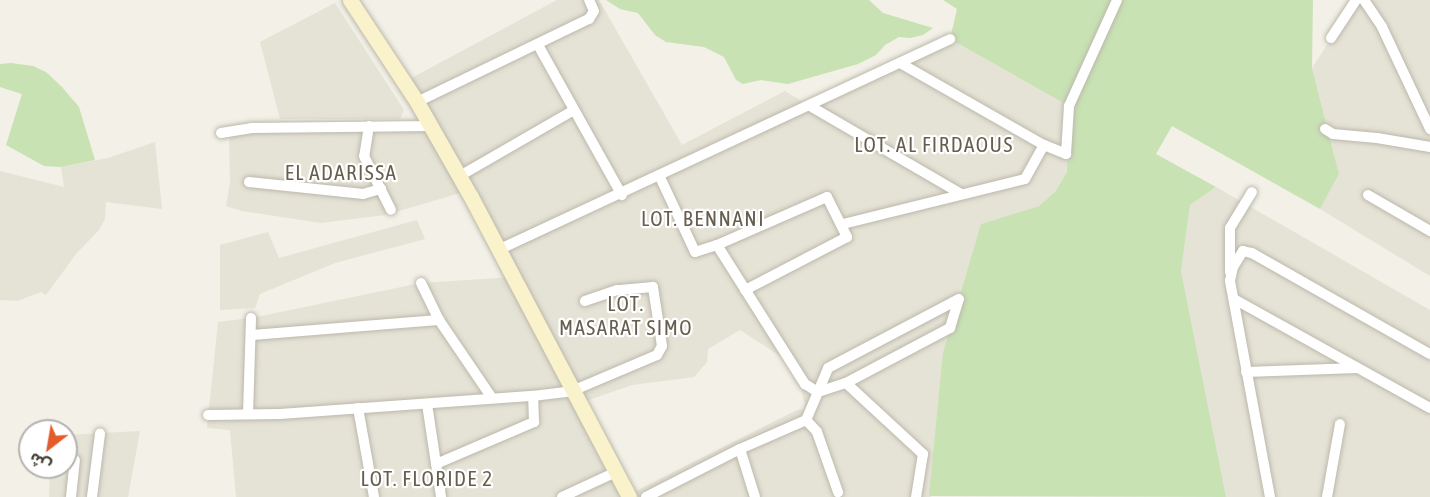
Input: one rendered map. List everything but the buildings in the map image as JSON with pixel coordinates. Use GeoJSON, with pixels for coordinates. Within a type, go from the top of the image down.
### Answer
{"type":"FeatureCollection","features":[{"type":"Feature","properties":{"kind":"street"},"geometry":{"type":"LineString","coordinates":[[350,0],[431,126],[629,497]]}},
{"type":"Feature","properties":{"kind":"street"},"geometry":{"type":"LineString","coordinates":[[417,102],[589,19],[594,11],[589,0]]}},
{"type":"Feature","properties":{"kind":"street"},"geometry":{"type":"LineString","coordinates":[[900,63],[1044,145],[1066,154],[1069,106],[1118,0]]}},
{"type":"Feature","properties":{"kind":"street"},"geometry":{"type":"LineString","coordinates":[[1331,38],[1356,0]]}},
{"type":"Feature","properties":{"kind":"street"},"geometry":{"type":"LineString","coordinates":[[1364,0],[1382,27],[1430,129]]}},
{"type":"Feature","properties":{"kind":"street"},"geometry":{"type":"LineString","coordinates":[[498,250],[622,195],[950,39]]}},
{"type":"Feature","properties":{"kind":"street"},"geometry":{"type":"LineString","coordinates":[[538,45],[622,195]]}},
{"type":"Feature","properties":{"kind":"street"},"geometry":{"type":"LineString","coordinates":[[810,106],[961,194]]}},
{"type":"Feature","properties":{"kind":"street"},"geometry":{"type":"LineString","coordinates":[[458,177],[574,110]]}},
{"type":"Feature","properties":{"kind":"street"},"geometry":{"type":"LineString","coordinates":[[369,126],[364,156],[391,210]]}},
{"type":"Feature","properties":{"kind":"street"},"geometry":{"type":"LineString","coordinates":[[221,133],[251,128],[431,126]]}},
{"type":"Feature","properties":{"kind":"street"},"geometry":{"type":"LineString","coordinates":[[1326,129],[1333,134],[1377,138],[1430,147]]}},
{"type":"Feature","properties":{"kind":"street"},"geometry":{"type":"LineString","coordinates":[[843,224],[1025,179],[1044,145]]}},
{"type":"Feature","properties":{"kind":"street"},"geometry":{"type":"LineString","coordinates":[[660,175],[695,252],[717,245],[827,197],[843,224],[847,237],[745,290]]}},
{"type":"Feature","properties":{"kind":"street"},"geometry":{"type":"LineString","coordinates":[[249,182],[363,194],[381,189]]}},
{"type":"Feature","properties":{"kind":"street"},"geometry":{"type":"LineString","coordinates":[[1252,192],[1230,228],[1230,276],[1270,497]]}},
{"type":"Feature","properties":{"kind":"street"},"geometry":{"type":"LineString","coordinates":[[1368,195],[1430,231]]}},
{"type":"Feature","properties":{"kind":"street"},"geometry":{"type":"LineString","coordinates":[[646,497],[740,449],[806,420],[818,392],[828,368],[959,299],[950,328],[846,383],[818,392],[805,384],[717,245]]}},
{"type":"Feature","properties":{"kind":"street"},"geometry":{"type":"LineString","coordinates":[[1230,276],[1237,258],[1245,250],[1430,354]]}},
{"type":"Feature","properties":{"kind":"street"},"geometry":{"type":"LineString","coordinates":[[421,283],[439,320],[492,398]]}},
{"type":"Feature","properties":{"kind":"street"},"geometry":{"type":"LineString","coordinates":[[208,415],[427,404],[572,391],[631,364],[646,361],[657,355],[662,345],[653,287],[617,290],[585,300]]}},
{"type":"Feature","properties":{"kind":"street"},"geometry":{"type":"LineString","coordinates":[[1234,298],[1430,408]]}},
{"type":"Feature","properties":{"kind":"street"},"geometry":{"type":"LineString","coordinates":[[248,414],[251,318]]}},
{"type":"Feature","properties":{"kind":"street"},"geometry":{"type":"LineString","coordinates":[[251,335],[439,320]]}},
{"type":"Feature","properties":{"kind":"street"},"geometry":{"type":"LineString","coordinates":[[1246,372],[1358,368]]}},
{"type":"Feature","properties":{"kind":"street"},"geometry":{"type":"LineString","coordinates":[[846,383],[923,453],[916,497]]}},
{"type":"Feature","properties":{"kind":"street"},"geometry":{"type":"LineString","coordinates":[[436,464],[534,422],[533,396]]}},
{"type":"Feature","properties":{"kind":"street"},"geometry":{"type":"LineString","coordinates":[[427,404],[441,497]]}},
{"type":"Feature","properties":{"kind":"street"},"geometry":{"type":"LineString","coordinates":[[358,408],[374,497]]}},
{"type":"Feature","properties":{"kind":"street"},"geometry":{"type":"LineString","coordinates":[[806,420],[817,432],[838,492]]}},
{"type":"Feature","properties":{"kind":"street"},"geometry":{"type":"LineString","coordinates":[[1327,497],[1340,424]]}},
{"type":"Feature","properties":{"kind":"street"},"geometry":{"type":"LineString","coordinates":[[92,497],[100,434]]}},
{"type":"Feature","properties":{"kind":"street"},"geometry":{"type":"LineString","coordinates":[[740,449],[755,497]]}},
{"type":"Feature","properties":{"kind":"street"},"geometry":{"type":"LineString","coordinates":[[562,497],[616,472]]}},
{"type":"Feature","properties":{"kind":"street"},"geometry":{"type":"LineString","coordinates":[[71,497],[73,479]]}},
{"type":"Feature","properties":{"kind":"shaded area"},"geometry":{"type":"Polygon","coordinates":[[[557,0],[599,0],[682,145],[785,91],[810,106],[950,39],[1069,106],[1067,172],[1055,192],[1039,206],[981,224],[931,497],[236,497],[230,430],[207,428],[218,322],[251,318],[421,283],[512,277],[467,191],[385,215],[321,223],[242,211],[226,206],[230,183],[229,131],[430,126],[404,82],[557,0]],[[740,330],[708,349],[707,362],[694,377],[632,385],[580,403],[632,493],[797,410],[806,409],[801,388],[782,357],[740,330]]]}},
{"type":"Feature","properties":{"kind":"shaded area"},"geometry":{"type":"Polygon","coordinates":[[[1356,0],[1430,0],[1430,276],[1320,209],[1339,174],[1312,68],[1356,0]]]}},
{"type":"Feature","properties":{"kind":"shaded area"},"geometry":{"type":"Polygon","coordinates":[[[335,3],[404,110],[400,119],[280,119],[260,42],[335,3]]]}},
{"type":"Feature","properties":{"kind":"shaded area"},"geometry":{"type":"Polygon","coordinates":[[[155,142],[162,209],[106,202],[105,219],[99,230],[76,254],[46,295],[41,292],[17,301],[0,300],[0,171],[64,187],[61,167],[108,158],[155,142]]]}},
{"type":"Feature","properties":{"kind":"shaded area"},"geometry":{"type":"Polygon","coordinates":[[[1216,187],[1430,310],[1430,497],[1226,497],[1181,271],[1190,205],[1216,187]]]}},
{"type":"Feature","properties":{"kind":"shaded area"},"geometry":{"type":"Polygon","coordinates":[[[417,220],[425,239],[335,263],[260,294],[255,308],[220,310],[220,245],[268,232],[279,258],[417,220]]]}},
{"type":"Feature","properties":{"kind":"shaded area"},"geometry":{"type":"Polygon","coordinates":[[[140,431],[128,497],[49,497],[50,479],[78,479],[78,434],[140,431]]]}},
{"type":"Feature","properties":{"kind":"green space"},"geometry":{"type":"Polygon","coordinates":[[[606,0],[869,0],[883,13],[933,28],[923,35],[910,38],[899,37],[885,45],[876,55],[858,64],[788,84],[761,80],[743,84],[736,80],[724,57],[704,47],[666,42],[655,35],[638,13],[620,9],[606,0]]]}},
{"type":"Feature","properties":{"kind":"green space"},"geometry":{"type":"Polygon","coordinates":[[[943,0],[1313,0],[1312,68],[1339,174],[1320,209],[1172,126],[1156,154],[1216,187],[1190,205],[1181,271],[1226,497],[929,496],[943,353],[981,224],[1039,206],[1055,192],[1067,172],[1069,106],[950,39],[957,9],[943,0]]]}},
{"type":"Feature","properties":{"kind":"green space"},"geometry":{"type":"Polygon","coordinates":[[[0,64],[33,66],[46,72],[62,87],[79,107],[95,160],[61,167],[44,166],[6,145],[22,94],[0,87],[0,64]]]}},
{"type":"Feature","properties":{"kind":"district","name":"LOT. AL FIRDAOUS"},"geometry":{"type":"Point","coordinates":[934,144]}},
{"type":"Feature","properties":{"kind":"district","name":"EL ADARISSA"},"geometry":{"type":"Point","coordinates":[341,172]}},
{"type":"Feature","properties":{"kind":"district","name":"LOT. BENNANI"},"geometry":{"type":"Point","coordinates":[703,218]}},
{"type":"Feature","properties":{"kind":"district","name":"LOT. MASARAT SIMO"},"geometry":{"type":"Point","coordinates":[626,315]}},
{"type":"Feature","properties":{"kind":"district","name":"LOT. FLORIDE 2"},"geometry":{"type":"Point","coordinates":[427,478]}}]}
